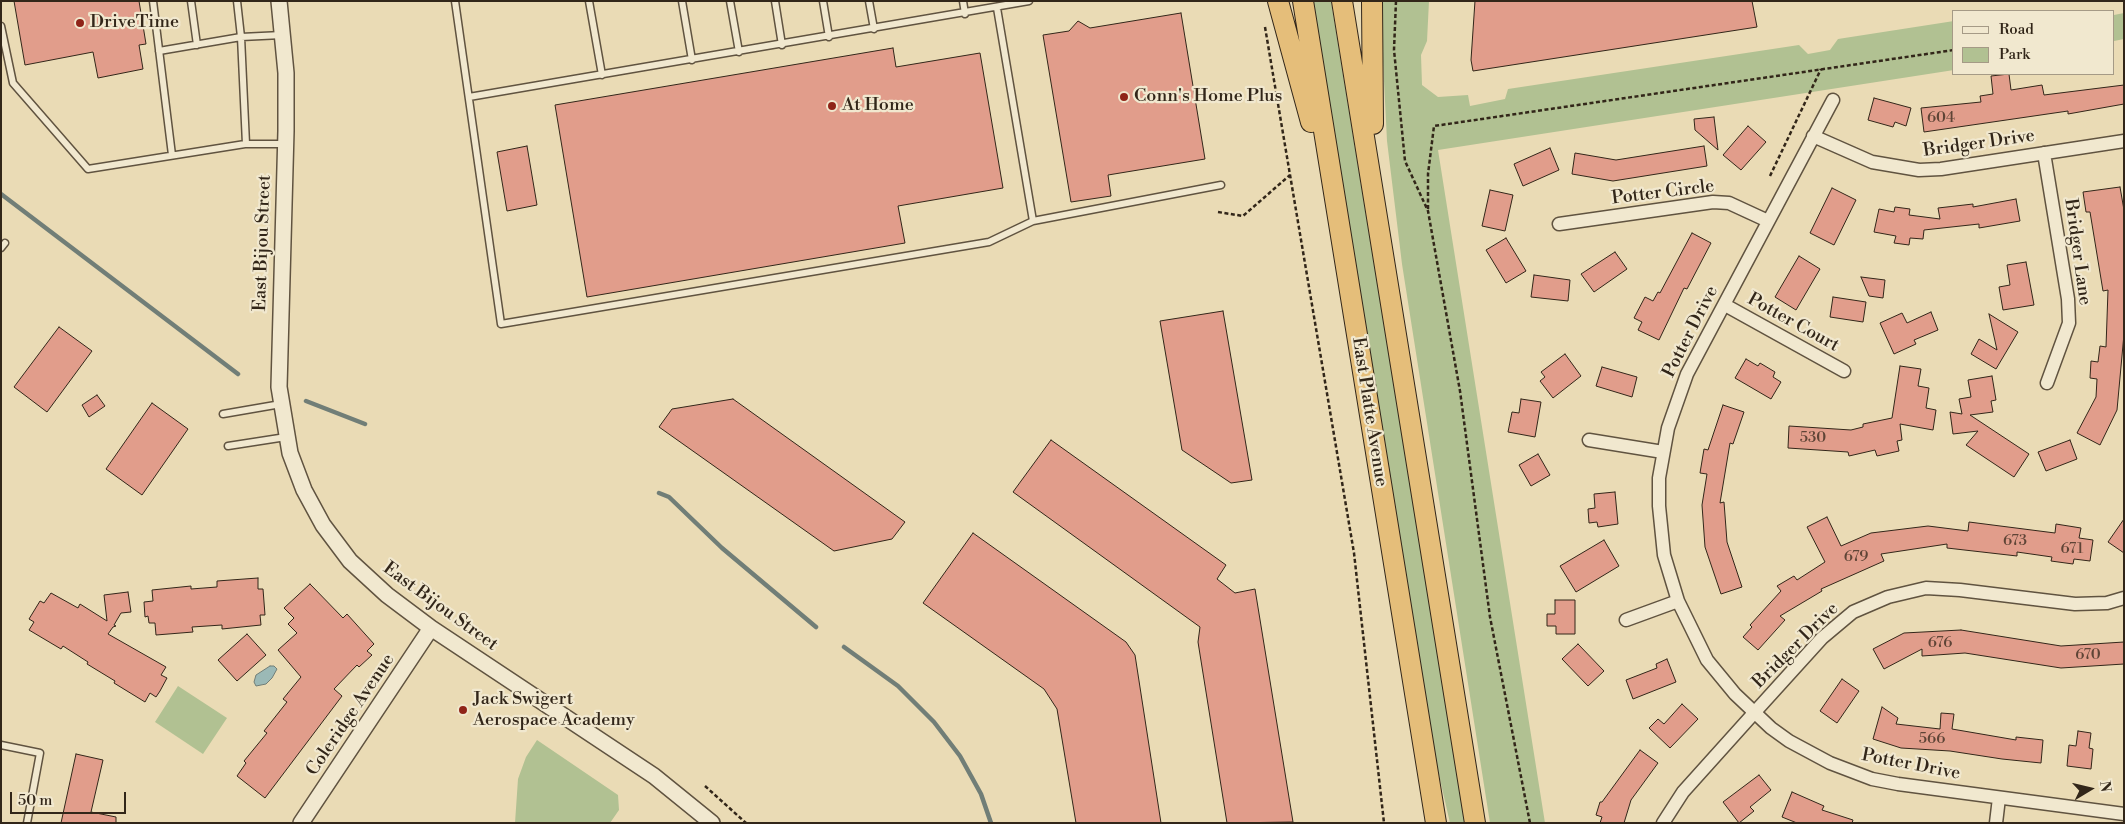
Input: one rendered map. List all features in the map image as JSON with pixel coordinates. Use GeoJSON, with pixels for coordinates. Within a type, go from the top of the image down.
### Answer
{"type":"FeatureCollection","features":[{"type":"Feature","properties":{"kind":"highway"},"geometry":{"type":"LineString","coordinates":[[1278,1],[1314,131],[1332,183]]}},
{"type":"Feature","properties":{"kind":"highway","name":"East Platte Avenue"},"geometry":{"type":"LineString","coordinates":[[1303,1],[1436,823]]}},
{"type":"Feature","properties":{"kind":"highway"},"geometry":{"type":"LineString","coordinates":[[1342,1],[1475,823]]}},
{"type":"Feature","properties":{"kind":"highway"},"geometry":{"type":"LineString","coordinates":[[1372,1],[1376,203]]}},
{"type":"Feature","properties":{"kind":"street","name":"East Bijou Street"},"geometry":{"type":"LineString","coordinates":[[279,1],[286,73],[286,144],[279,326],[281,404],[286,437],[304,490],[324,525],[350,561],[387,595],[431,628],[606,742],[654,776],[712,823]]}},
{"type":"Feature","properties":{"kind":"street","name":"Potter Drive"},"geometry":{"type":"LineString","coordinates":[[1833,100],[1680,389],[1663,452],[1658,506],[1664,555],[1678,601],[1707,660],[1735,694],[1754,713],[1789,741],[1823,760],[1852,772],[1898,784],[2124,814]]}},
{"type":"Feature","properties":{"kind":"street","name":"Bridger Drive"},"geometry":{"type":"LineString","coordinates":[[1813,136],[1872,162],[1919,170],[1941,169],[2124,142]]}},
{"type":"Feature","properties":{"kind":"street","name":"Bridger Lane"},"geometry":{"type":"LineString","coordinates":[[2044,153],[2068,299],[2069,322],[2047,384]]}},
{"type":"Feature","properties":{"kind":"street","name":"Potter Circle"},"geometry":{"type":"LineString","coordinates":[[1559,224],[1713,202],[1729,203],[1768,221]]}},
{"type":"Feature","properties":{"kind":"street","name":"Potter Court"},"geometry":{"type":"LineString","coordinates":[[1725,306],[1844,371]]}},
{"type":"Feature","properties":{"kind":"street"},"geometry":{"type":"LineString","coordinates":[[1589,440],[1663,452]]}},
{"type":"Feature","properties":{"kind":"street","name":"Bridger Drive"},"geometry":{"type":"LineString","coordinates":[[1662,823],[1683,792],[1754,713],[1838,624],[1853,612],[1888,597],[1926,588],[1960,590],[2075,604],[2100,604],[2124,598]]}},
{"type":"Feature","properties":{"kind":"street"},"geometry":{"type":"LineString","coordinates":[[1626,620],[1678,601]]}},
{"type":"Feature","properties":{"kind":"street","name":"Coleridge Avenue"},"geometry":{"type":"LineString","coordinates":[[301,823],[431,628]]}},
{"type":"Feature","properties":{"kind":"street"},"geometry":{"type":"LineString","coordinates":[[1996,823],[1999,798]]}},
{"type":"Feature","properties":{"kind":"lane"},"geometry":{"type":"LineString","coordinates":[[153,1],[172,155]]}},
{"type":"Feature","properties":{"kind":"lane"},"geometry":{"type":"LineString","coordinates":[[191,1],[197,44]]}},
{"type":"Feature","properties":{"kind":"lane"},"geometry":{"type":"LineString","coordinates":[[237,1],[241,37],[246,144]]}},
{"type":"Feature","properties":{"kind":"lane"},"geometry":{"type":"LineString","coordinates":[[455,1],[501,324],[989,242],[1033,221],[1221,185]]}},
{"type":"Feature","properties":{"kind":"lane"},"geometry":{"type":"LineString","coordinates":[[589,1],[602,75]]}},
{"type":"Feature","properties":{"kind":"lane"},"geometry":{"type":"LineString","coordinates":[[682,1],[692,60]]}},
{"type":"Feature","properties":{"kind":"lane"},"geometry":{"type":"LineString","coordinates":[[730,1],[739,52]]}},
{"type":"Feature","properties":{"kind":"lane"},"geometry":{"type":"LineString","coordinates":[[775,1],[782,45]]}},
{"type":"Feature","properties":{"kind":"lane"},"geometry":{"type":"LineString","coordinates":[[823,1],[829,37]]}},
{"type":"Feature","properties":{"kind":"lane"},"geometry":{"type":"LineString","coordinates":[[869,1],[874,29]]}},
{"type":"Feature","properties":{"kind":"lane"},"geometry":{"type":"LineString","coordinates":[[963,1],[965,14]]}},
{"type":"Feature","properties":{"kind":"lane"},"geometry":{"type":"LineString","coordinates":[[469,97],[965,14],[1029,1]]}},
{"type":"Feature","properties":{"kind":"lane"},"geometry":{"type":"LineString","coordinates":[[997,8],[1033,221]]}},
{"type":"Feature","properties":{"kind":"lane"},"geometry":{"type":"LineString","coordinates":[[1,26],[13,83],[88,169],[246,144],[286,144]]}},
{"type":"Feature","properties":{"kind":"lane"},"geometry":{"type":"LineString","coordinates":[[159,51],[241,37],[282,35]]}},
{"type":"Feature","properties":{"kind":"lane"},"geometry":{"type":"LineString","coordinates":[[223,414],[281,404]]}},
{"type":"Feature","properties":{"kind":"lane"},"geometry":{"type":"LineString","coordinates":[[228,446],[286,437]]}},
{"type":"Feature","properties":{"kind":"lane"},"geometry":{"type":"LineString","coordinates":[[1,745],[40,753],[27,823]]}},
{"type":"Feature","properties":{"kind":"path"},"geometry":{"type":"LineString","coordinates":[[1396,1],[1394,50],[1406,161],[1428,211]]}},
{"type":"Feature","properties":{"kind":"path"},"geometry":{"type":"LineString","coordinates":[[1264,20],[1354,553],[1384,823]]}},
{"type":"Feature","properties":{"kind":"path"},"geometry":{"type":"LineString","coordinates":[[1530,823],[1490,616],[1460,391],[1428,211],[1428,174],[1434,126],[1952,50]]}},
{"type":"Feature","properties":{"kind":"path"},"geometry":{"type":"LineString","coordinates":[[1770,176],[1821,69]]}},
{"type":"Feature","properties":{"kind":"path"},"geometry":{"type":"LineString","coordinates":[[1218,212],[1243,216],[1290,175]]}},
{"type":"Feature","properties":{"kind":"path"},"geometry":{"type":"LineString","coordinates":[[705,786],[746,823]]}},
{"type":"Feature","properties":{"kind":"green space"},"geometry":{"type":"Polygon","coordinates":[[[1308,1],[1331,1],[1465,823],[1450,823],[1431,740],[1308,1]]]}},
{"type":"Feature","properties":{"kind":"green space"},"geometry":{"type":"Polygon","coordinates":[[[1380,1],[1429,1],[1427,41],[1421,55],[1422,85],[1438,97],[1468,95],[1470,106],[1505,99],[1508,89],[1799,45],[1808,54],[1830,50],[1838,39],[1952,21],[1952,70],[1438,150],[1545,823],[1490,823],[1402,264],[1387,141],[1380,1]]]}},
{"type":"Feature","properties":{"kind":"green space"},"geometry":{"type":"Polygon","coordinates":[[[2124,13],[2124,39],[2115,41],[2115,15],[2124,13]]]}},
{"type":"Feature","properties":{"kind":"green space"},"geometry":{"type":"Polygon","coordinates":[[[178,686],[227,718],[203,754],[155,722],[178,686]]]}},
{"type":"Feature","properties":{"kind":"green space"},"geometry":{"type":"Polygon","coordinates":[[[537,740],[618,795],[619,810],[610,823],[515,823],[518,779],[526,757],[537,740]]]}},
{"type":"Feature","properties":{"kind":"water"},"geometry":{"type":"Polygon","coordinates":[[[270,666],[274,666],[277,669],[272,678],[266,684],[256,686],[254,682],[256,675],[270,666]]]}},
{"type":"Feature","properties":{"kind":"building","name":"DriveTime"},"geometry":{"type":"Polygon","coordinates":[[[14,1],[139,1],[146,44],[139,45],[143,69],[98,78],[93,52],[25,65],[14,1]]]}},
{"type":"Feature","properties":{"kind":"building"},"geometry":{"type":"Polygon","coordinates":[[[1475,1],[1752,1],[1757,27],[1473,71],[1471,60],[1475,1]]]}},
{"type":"Feature","properties":{"kind":"building","name":"Conn's Home Plus"},"geometry":{"type":"Polygon","coordinates":[[[1181,13],[1205,159],[1108,175],[1111,196],[1071,202],[1043,35],[1069,31],[1078,21],[1090,28],[1181,13]]]}},
{"type":"Feature","properties":{"kind":"building"},"geometry":{"type":"Polygon","coordinates":[[[893,48],[896,67],[980,53],[1003,188],[898,206],[905,243],[587,297],[555,105],[893,48]]]}},
{"type":"Feature","properties":{"kind":"building"},"geometry":{"type":"Polygon","coordinates":[[[2009,75],[2011,90],[2042,85],[2044,95],[2124,85],[2124,104],[2068,114],[2068,111],[1924,132],[1921,108],[1981,102],[1980,96],[1993,94],[1991,76],[2009,75]]]}},
{"type":"Feature","properties":{"kind":"building"},"geometry":{"type":"Polygon","coordinates":[[[1874,98],[1911,108],[1906,126],[1895,122],[1893,127],[1868,120],[1874,98]]]}},
{"type":"Feature","properties":{"kind":"building"},"geometry":{"type":"Polygon","coordinates":[[[1714,117],[1718,150],[1695,130],[1694,119],[1714,117]]]}},
{"type":"Feature","properties":{"kind":"building"},"geometry":{"type":"Polygon","coordinates":[[[1748,126],[1766,142],[1741,170],[1723,155],[1748,126]]]}},
{"type":"Feature","properties":{"kind":"building"},"geometry":{"type":"Polygon","coordinates":[[[527,146],[537,205],[507,211],[497,152],[527,146]]]}},
{"type":"Feature","properties":{"kind":"building"},"geometry":{"type":"Polygon","coordinates":[[[1704,146],[1707,166],[1613,181],[1572,174],[1575,153],[1616,160],[1704,146]]]}},
{"type":"Feature","properties":{"kind":"building"},"geometry":{"type":"Polygon","coordinates":[[[1550,148],[1559,170],[1523,186],[1514,164],[1550,148]]]}},
{"type":"Feature","properties":{"kind":"building"},"geometry":{"type":"Polygon","coordinates":[[[2120,187],[2124,210],[2124,334],[2117,410],[2100,445],[2077,433],[2096,397],[2097,379],[2090,378],[2091,361],[2098,362],[2100,346],[2106,347],[2108,290],[2103,291],[2090,212],[2086,212],[2083,192],[2120,187]]]}},
{"type":"Feature","properties":{"kind":"building"},"geometry":{"type":"Polygon","coordinates":[[[1832,188],[1856,200],[1834,245],[1810,233],[1832,188]]]}},
{"type":"Feature","properties":{"kind":"building"},"geometry":{"type":"Polygon","coordinates":[[[1490,190],[1513,195],[1505,231],[1482,226],[1490,190]]]}},
{"type":"Feature","properties":{"kind":"building"},"geometry":{"type":"Polygon","coordinates":[[[2016,199],[2020,221],[1979,228],[1979,224],[1924,230],[1923,239],[1910,238],[1909,245],[1894,243],[1896,236],[1874,232],[1879,209],[1894,212],[1895,207],[1910,209],[1909,215],[1940,219],[1938,208],[1973,204],[1973,207],[2016,199]]]}},
{"type":"Feature","properties":{"kind":"building"},"geometry":{"type":"Polygon","coordinates":[[[1692,233],[1711,243],[1687,289],[1684,288],[1659,340],[1638,330],[1642,322],[1634,318],[1645,297],[1653,301],[1658,292],[1660,293],[1692,233]]]}},
{"type":"Feature","properties":{"kind":"building"},"geometry":{"type":"Polygon","coordinates":[[[1506,238],[1526,271],[1506,283],[1486,250],[1506,238]]]}},
{"type":"Feature","properties":{"kind":"building"},"geometry":{"type":"Polygon","coordinates":[[[1615,252],[1627,269],[1594,292],[1581,274],[1615,252]]]}},
{"type":"Feature","properties":{"kind":"building"},"geometry":{"type":"Polygon","coordinates":[[[1799,256],[1820,269],[1796,310],[1775,297],[1799,256]]]}},
{"type":"Feature","properties":{"kind":"building"},"geometry":{"type":"Polygon","coordinates":[[[2026,262],[2034,305],[2003,310],[1999,287],[2010,285],[2007,265],[2026,262]]]}},
{"type":"Feature","properties":{"kind":"building"},"geometry":{"type":"Polygon","coordinates":[[[1534,275],[1570,280],[1568,301],[1531,297],[1534,275]]]}},
{"type":"Feature","properties":{"kind":"building"},"geometry":{"type":"Polygon","coordinates":[[[1861,277],[1885,280],[1883,298],[1869,296],[1861,277]]]}},
{"type":"Feature","properties":{"kind":"building"},"geometry":{"type":"Polygon","coordinates":[[[1833,297],[1866,302],[1863,322],[1830,317],[1833,297]]]}},
{"type":"Feature","properties":{"kind":"building"},"geometry":{"type":"Polygon","coordinates":[[[1223,311],[1252,480],[1231,483],[1182,450],[1160,321],[1223,311]]]}},
{"type":"Feature","properties":{"kind":"building"},"geometry":{"type":"Polygon","coordinates":[[[1931,312],[1938,330],[1914,340],[1916,344],[1894,354],[1880,323],[1902,313],[1907,323],[1931,312]]]}},
{"type":"Feature","properties":{"kind":"building"},"geometry":{"type":"Polygon","coordinates":[[[1989,314],[2018,332],[1996,369],[1971,354],[1979,339],[1997,350],[1989,314]]]}},
{"type":"Feature","properties":{"kind":"building"},"geometry":{"type":"Polygon","coordinates":[[[59,327],[92,351],[47,412],[14,387],[59,327]]]}},
{"type":"Feature","properties":{"kind":"building"},"geometry":{"type":"Polygon","coordinates":[[[1565,354],[1581,376],[1553,398],[1540,381],[1545,377],[1541,372],[1565,354]]]}},
{"type":"Feature","properties":{"kind":"building"},"geometry":{"type":"Polygon","coordinates":[[[1746,359],[1758,366],[1760,363],[1775,372],[1773,377],[1781,382],[1771,399],[1735,378],[1746,359]]]}},
{"type":"Feature","properties":{"kind":"building"},"geometry":{"type":"Polygon","coordinates":[[[1900,366],[1921,369],[1918,386],[1929,388],[1926,408],[1936,410],[1933,430],[1900,424],[1902,440],[1897,441],[1899,451],[1877,456],[1875,450],[1849,456],[1848,452],[1788,448],[1789,426],[1851,430],[1863,427],[1863,424],[1892,418],[1900,366]]]}},
{"type":"Feature","properties":{"kind":"building"},"geometry":{"type":"Polygon","coordinates":[[[1602,367],[1637,377],[1632,397],[1596,386],[1602,367]]]}},
{"type":"Feature","properties":{"kind":"building"},"geometry":{"type":"Polygon","coordinates":[[[1992,376],[1996,400],[1991,401],[1993,412],[1970,415],[2029,454],[2014,477],[1966,445],[1978,431],[1953,434],[1950,412],[1962,414],[1959,399],[1971,397],[1968,380],[1992,376]]]}},
{"type":"Feature","properties":{"kind":"building"},"geometry":{"type":"Polygon","coordinates":[[[97,395],[105,406],[89,417],[82,405],[97,395]]]}},
{"type":"Feature","properties":{"kind":"building"},"geometry":{"type":"Polygon","coordinates":[[[733,399],[905,522],[892,539],[834,551],[659,427],[672,409],[733,399]]]}},
{"type":"Feature","properties":{"kind":"building"},"geometry":{"type":"Polygon","coordinates":[[[1521,399],[1541,402],[1535,437],[1508,432],[1512,412],[1519,413],[1521,399]]]}},
{"type":"Feature","properties":{"kind":"building"},"geometry":{"type":"Polygon","coordinates":[[[152,403],[188,429],[142,495],[106,469],[152,403]]]}},
{"type":"Feature","properties":{"kind":"building"},"geometry":{"type":"Polygon","coordinates":[[[1723,405],[1744,412],[1733,444],[1730,443],[1720,503],[1724,502],[1727,542],[1742,587],[1721,594],[1705,547],[1702,505],[1707,474],[1700,473],[1704,449],[1708,450],[1723,405]]]}},
{"type":"Feature","properties":{"kind":"building"},"geometry":{"type":"Polygon","coordinates":[[[1051,440],[1226,565],[1217,579],[1235,593],[1255,589],[1293,822],[1227,823],[1198,642],[1200,627],[1013,492],[1051,440]]]}},
{"type":"Feature","properties":{"kind":"building"},"geometry":{"type":"Polygon","coordinates":[[[2070,440],[2077,459],[2046,471],[2038,452],[2070,440]]]}},
{"type":"Feature","properties":{"kind":"building"},"geometry":{"type":"Polygon","coordinates":[[[1538,454],[1550,475],[1531,486],[1519,465],[1538,454]]]}},
{"type":"Feature","properties":{"kind":"building"},"geometry":{"type":"Polygon","coordinates":[[[1615,492],[1618,524],[1598,527],[1597,522],[1589,523],[1588,509],[1595,508],[1594,494],[1615,492]]]}},
{"type":"Feature","properties":{"kind":"building"},"geometry":{"type":"Polygon","coordinates":[[[1827,517],[1841,546],[1871,533],[1928,526],[1968,531],[1969,522],[2055,533],[2056,524],[2081,528],[2079,538],[2093,540],[2090,561],[2074,559],[2073,564],[2051,561],[2052,557],[2017,552],[2017,556],[1947,548],[1947,544],[1881,554],[1884,561],[1821,589],[1822,591],[1780,616],[1785,620],[1758,650],[1743,637],[1752,627],[1750,625],[1781,591],[1777,586],[1794,576],[1797,580],[1825,562],[1807,527],[1827,517]]]}},
{"type":"Feature","properties":{"kind":"building"},"geometry":{"type":"Polygon","coordinates":[[[2124,519],[2124,553],[2108,542],[2124,519]]]}},
{"type":"Feature","properties":{"kind":"building"},"geometry":{"type":"Polygon","coordinates":[[[973,533],[1126,642],[1135,655],[1161,823],[1076,823],[1057,709],[1044,689],[923,603],[973,533]]]}},
{"type":"Feature","properties":{"kind":"building"},"geometry":{"type":"Polygon","coordinates":[[[1604,540],[1619,566],[1576,592],[1560,566],[1604,540]]]}},
{"type":"Feature","properties":{"kind":"building"},"geometry":{"type":"Polygon","coordinates":[[[258,578],[258,589],[263,589],[265,615],[260,615],[261,625],[222,629],[222,625],[192,627],[193,632],[156,635],[155,623],[149,623],[148,616],[145,617],[144,602],[153,601],[152,590],[191,586],[191,589],[217,587],[217,581],[258,578]]]}},
{"type":"Feature","properties":{"kind":"building"},"geometry":{"type":"Polygon","coordinates":[[[310,584],[343,618],[347,614],[374,644],[367,651],[372,655],[359,667],[357,665],[334,689],[342,696],[265,798],[237,776],[246,763],[244,761],[267,733],[264,731],[287,702],[283,699],[301,677],[278,650],[297,633],[288,624],[294,618],[284,608],[310,584]]]}},
{"type":"Feature","properties":{"kind":"building"},"geometry":{"type":"Polygon","coordinates":[[[128,592],[131,612],[121,613],[114,625],[116,626],[108,634],[166,667],[161,675],[167,678],[160,691],[156,697],[150,693],[145,702],[114,683],[115,681],[87,664],[88,662],[63,646],[61,649],[29,630],[34,622],[29,619],[40,601],[44,603],[51,593],[78,608],[80,604],[107,621],[104,595],[128,592]]]}},
{"type":"Feature","properties":{"kind":"building"},"geometry":{"type":"Polygon","coordinates":[[[1555,600],[1575,600],[1575,634],[1556,634],[1556,626],[1547,626],[1547,614],[1555,614],[1555,600]]]}},
{"type":"Feature","properties":{"kind":"building"},"geometry":{"type":"Polygon","coordinates":[[[1961,630],[2061,646],[2124,642],[2124,664],[2061,668],[1965,653],[1922,656],[1922,649],[1884,669],[1873,649],[1904,633],[1961,630]]]}},
{"type":"Feature","properties":{"kind":"building"},"geometry":{"type":"Polygon","coordinates":[[[247,634],[266,655],[237,681],[218,660],[247,634]]]}},
{"type":"Feature","properties":{"kind":"building"},"geometry":{"type":"Polygon","coordinates":[[[1578,644],[1604,671],[1588,686],[1562,659],[1578,644]]]}},
{"type":"Feature","properties":{"kind":"building"},"geometry":{"type":"Polygon","coordinates":[[[1667,659],[1676,682],[1633,699],[1626,680],[1657,668],[1656,664],[1667,659]]]}},
{"type":"Feature","properties":{"kind":"building"},"geometry":{"type":"Polygon","coordinates":[[[1842,679],[1859,691],[1837,723],[1820,711],[1842,679]]]}},
{"type":"Feature","properties":{"kind":"building"},"geometry":{"type":"Polygon","coordinates":[[[1682,704],[1698,719],[1670,748],[1649,728],[1658,719],[1664,724],[1682,704]]]}},
{"type":"Feature","properties":{"kind":"building"},"geometry":{"type":"Polygon","coordinates":[[[1882,707],[1898,718],[1896,724],[1940,729],[1941,713],[1954,714],[1952,729],[2016,740],[2016,737],[2043,740],[2041,763],[1950,751],[1901,748],[1873,739],[1882,707]]]}},
{"type":"Feature","properties":{"kind":"building"},"geometry":{"type":"Polygon","coordinates":[[[2078,731],[2091,733],[2089,748],[2093,749],[2091,769],[2067,766],[2069,745],[2076,746],[2078,731]]]}},
{"type":"Feature","properties":{"kind":"building"},"geometry":{"type":"Polygon","coordinates":[[[1640,750],[1658,763],[1631,800],[1624,823],[1600,823],[1602,817],[1596,815],[1600,802],[1602,802],[1640,750]]]}},
{"type":"Feature","properties":{"kind":"building"},"geometry":{"type":"Polygon","coordinates":[[[76,754],[103,760],[91,812],[116,817],[116,823],[61,823],[76,754]]]}},
{"type":"Feature","properties":{"kind":"building"},"geometry":{"type":"Polygon","coordinates":[[[1759,775],[1771,790],[1750,807],[1754,811],[1739,823],[1723,802],[1759,775]]]}},
{"type":"Feature","properties":{"kind":"building"},"geometry":{"type":"Polygon","coordinates":[[[1792,792],[1824,806],[1822,810],[1853,820],[1852,823],[1797,823],[1782,817],[1792,792]]]}},
{"type":"Feature","properties":{"kind":"waterway"},"geometry":{"type":"LineString","coordinates":[[1,194],[238,374]]}},
{"type":"Feature","properties":{"kind":"waterway"},"geometry":{"type":"LineString","coordinates":[[306,401],[365,424]]}},
{"type":"Feature","properties":{"kind":"waterway"},"geometry":{"type":"LineString","coordinates":[[659,493],[669,497],[722,548],[816,627]]}},
{"type":"Feature","properties":{"kind":"waterway"},"geometry":{"type":"LineString","coordinates":[[844,647],[898,686],[934,722],[960,756],[981,794],[991,823]]}},
{"type":"Feature","properties":{"kind":"place","name":"DriveTime"},"geometry":{"type":"Point","coordinates":[80,23]}},
{"type":"Feature","properties":{"kind":"place","name":"Conn's Home Plus"},"geometry":{"type":"Point","coordinates":[1124,97]}},
{"type":"Feature","properties":{"kind":"place","name":"At Home"},"geometry":{"type":"Point","coordinates":[832,106]}},
{"type":"Feature","properties":{"kind":"place","name":"Jack Swigert Aerospace Academy"},"geometry":{"type":"Point","coordinates":[463,710]}}]}
